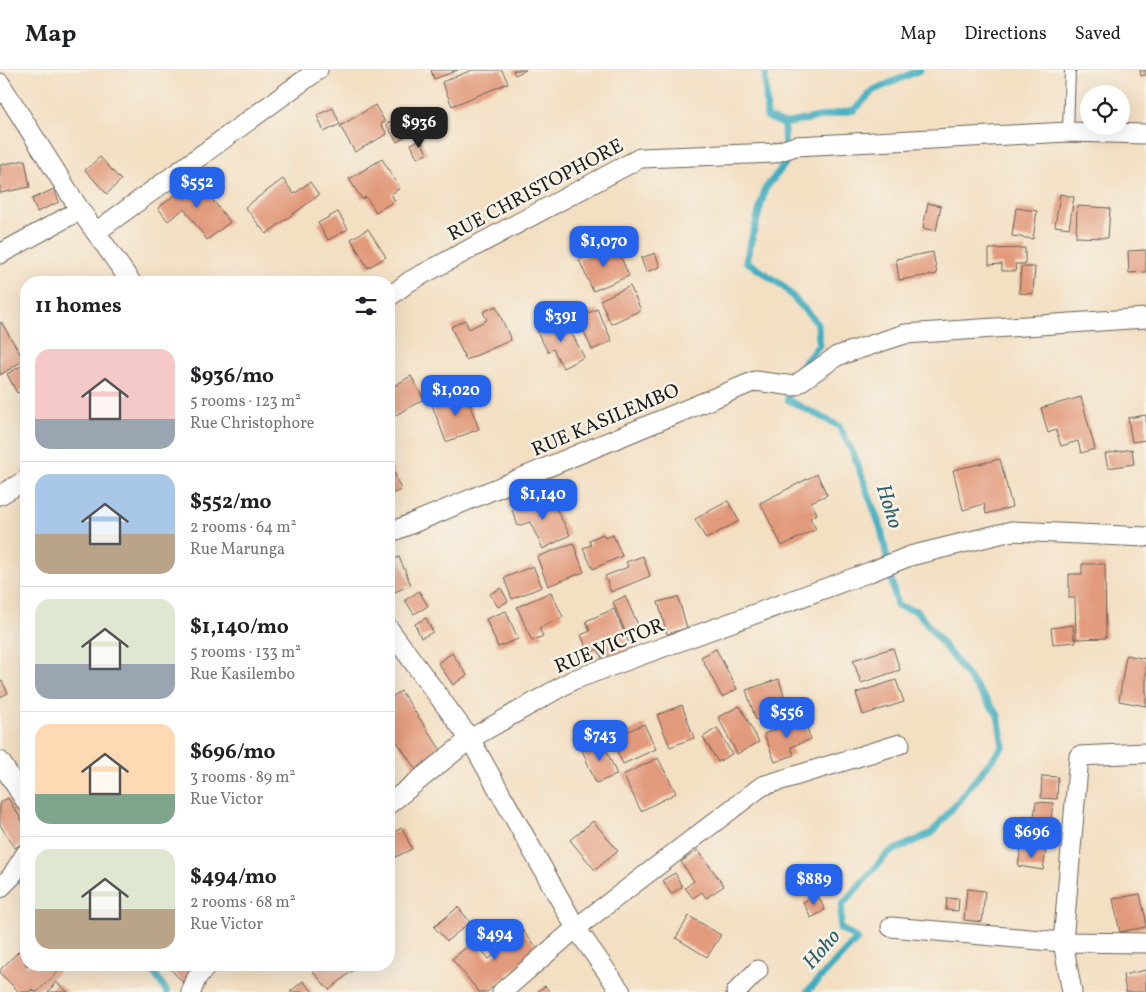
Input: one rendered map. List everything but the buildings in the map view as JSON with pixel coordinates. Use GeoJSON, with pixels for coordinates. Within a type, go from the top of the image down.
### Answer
{"type":"FeatureCollection","features":[{"type":"Feature","properties":{"kind":"street"},"geometry":{"type":"LineString","coordinates":[[96,232],[318,70]]}},
{"type":"Feature","properties":{"kind":"street"},"geometry":{"type":"LineString","coordinates":[[0,83],[80,210],[127,276]]}},
{"type":"Feature","properties":{"kind":"street","name":"RUE CHRISTOPHORE"},"geometry":{"type":"LineString","coordinates":[[395,293],[410,281],[640,158],[774,153],[796,146],[1068,132],[1146,134]]}},
{"type":"Feature","properties":{"kind":"street"},"geometry":{"type":"LineString","coordinates":[[0,254],[80,210]]}},
{"type":"Feature","properties":{"kind":"street","name":"RUE KASILEMBO"},"geometry":{"type":"LineString","coordinates":[[395,530],[755,380],[794,386],[837,356],[905,334],[1146,318]]}},
{"type":"Feature","properties":{"kind":"street"},"geometry":{"type":"LineString","coordinates":[[0,495],[20,483]]}},
{"type":"Feature","properties":{"kind":"street","name":"RUE VICTOR"},"geometry":{"type":"LineString","coordinates":[[395,799],[470,739],[574,680],[910,556],[1012,531],[1146,537]]}},
{"type":"Feature","properties":{"kind":"street"},"geometry":{"type":"LineString","coordinates":[[395,637],[470,739],[576,928],[621,992]]}},
{"type":"Feature","properties":{"kind":"street"},"geometry":{"type":"LineString","coordinates":[[502,992],[576,928],[762,786],[900,744]]}},
{"type":"Feature","properties":{"kind":"street"},"geometry":{"type":"LineString","coordinates":[[1072,992],[1063,942],[1079,756],[1146,753]]}},
{"type":"Feature","properties":{"kind":"street"},"geometry":{"type":"LineString","coordinates":[[0,761],[20,793]]}},
{"type":"Feature","properties":{"kind":"street"},"geometry":{"type":"LineString","coordinates":[[0,888],[11,877],[20,863]]}},
{"type":"Feature","properties":{"kind":"street"},"geometry":{"type":"LineString","coordinates":[[891,927],[1063,942],[1146,943]]}},
{"type":"Feature","properties":{"kind":"street"},"geometry":{"type":"LineString","coordinates":[[736,992],[758,970]]}},
{"type":"Feature","properties":{"kind":"lane"},"geometry":{"type":"LineString","coordinates":[[1068,132],[1070,70]]}},
{"type":"Feature","properties":{"kind":"waterway"},"geometry":{"type":"LineString","coordinates":[[765,70],[767,117],[784,124]]}},
{"type":"Feature","properties":{"kind":"waterway","name":"Hoho"},"geometry":{"type":"LineString","coordinates":[[784,124],[854,110],[874,90],[920,70]]}},
{"type":"Feature","properties":{"kind":"waterway","name":"Hoho"},"geometry":{"type":"LineString","coordinates":[[784,124],[785,164],[765,189],[746,261],[783,286],[818,324],[819,345],[788,383],[788,400],[839,426],[854,455],[881,529],[897,606],[917,611],[998,715],[1003,746],[932,833],[888,853],[842,905],[840,928],[857,939],[807,992]]}},
{"type":"Feature","properties":{"kind":"waterway"},"geometry":{"type":"LineString","coordinates":[[13,878],[20,881]]}},
{"type":"Feature","properties":{"kind":"waterway"},"geometry":{"type":"LineString","coordinates":[[153,971],[167,992]]}}]}
